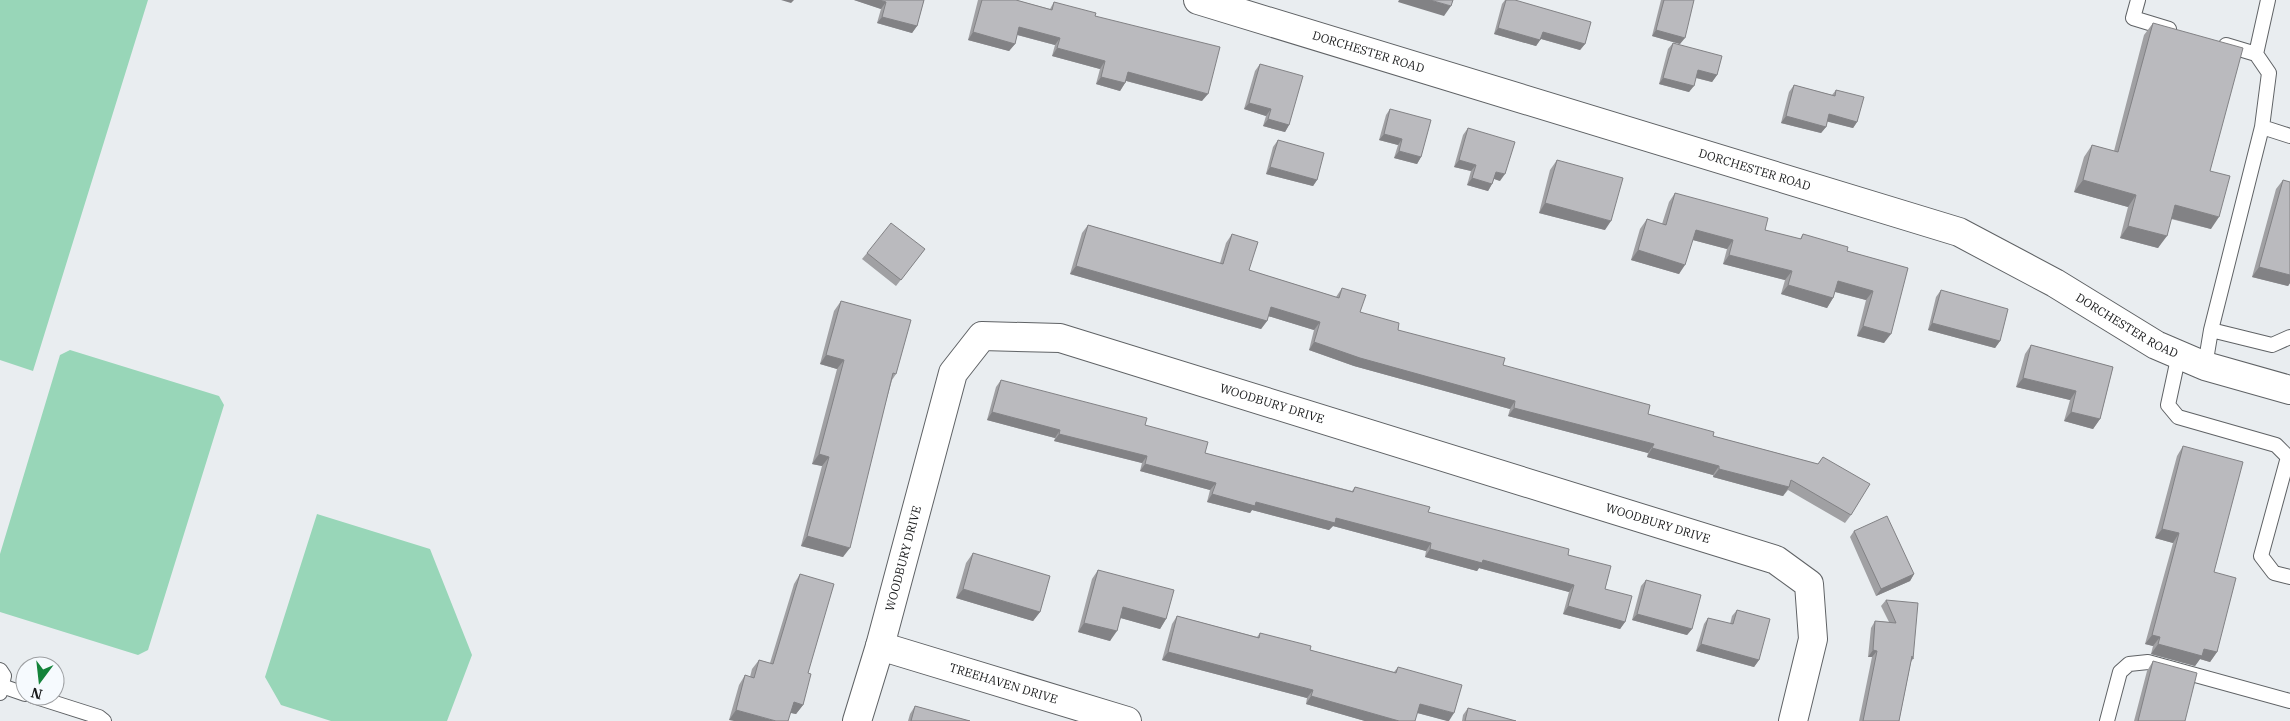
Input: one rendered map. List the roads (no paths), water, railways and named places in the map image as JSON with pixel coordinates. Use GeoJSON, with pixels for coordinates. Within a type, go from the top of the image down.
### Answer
{"type":"FeatureCollection","features":[{"type":"Feature","properties":{"kind":"street","name":"DORCHESTER ROAD"},"geometry":{"type":"LineString","coordinates":[[1198,0],[1959,232],[2055,282],[2156,345],[2205,366],[2290,390]]}},
{"type":"Feature","properties":{"kind":"street","name":"WOODBURY DRIVE"},"geometry":{"type":"LineString","coordinates":[[857,721],[880,646],[953,373],[982,336],[1060,338],[1776,560],[1810,584],[1813,639],[1793,721]]}},
{"type":"Feature","properties":{"kind":"street","name":"TREEHAVEN DRIVE"},"geometry":{"type":"LineString","coordinates":[[880,646],[1127,721]]}},
{"type":"Feature","properties":{"kind":"lane"},"geometry":{"type":"LineString","coordinates":[[2138,0],[2133,18],[2180,32]]}},
{"type":"Feature","properties":{"kind":"lane"},"geometry":{"type":"LineString","coordinates":[[2256,54],[2268,0]]}},
{"type":"Feature","properties":{"kind":"lane"},"geometry":{"type":"LineString","coordinates":[[2205,366],[2211,330],[2262,128],[2269,73],[2256,54],[2208,40]]}},
{"type":"Feature","properties":{"kind":"lane"},"geometry":{"type":"LineString","coordinates":[[2262,128],[2290,136]]}},
{"type":"Feature","properties":{"kind":"lane"},"geometry":{"type":"LineString","coordinates":[[2211,330],[2272,345],[2290,337]]}},
{"type":"Feature","properties":{"kind":"lane"},"geometry":{"type":"LineString","coordinates":[[2179,354],[2168,405],[2178,416],[2276,445],[2288,457],[2261,556],[2274,572],[2290,577]]}},
{"type":"Feature","properties":{"kind":"lane"},"geometry":{"type":"LineString","coordinates":[[2107,721],[2120,672],[2129,664],[2148,662],[2290,701]]}},
{"type":"Feature","properties":{"kind":"lane"},"geometry":{"type":"LineString","coordinates":[[0,670],[4,676],[1,689],[15,692]]}},
{"type":"Feature","properties":{"kind":"lane"},"geometry":{"type":"LineString","coordinates":[[64,706],[99,717],[104,721]]}}]}
